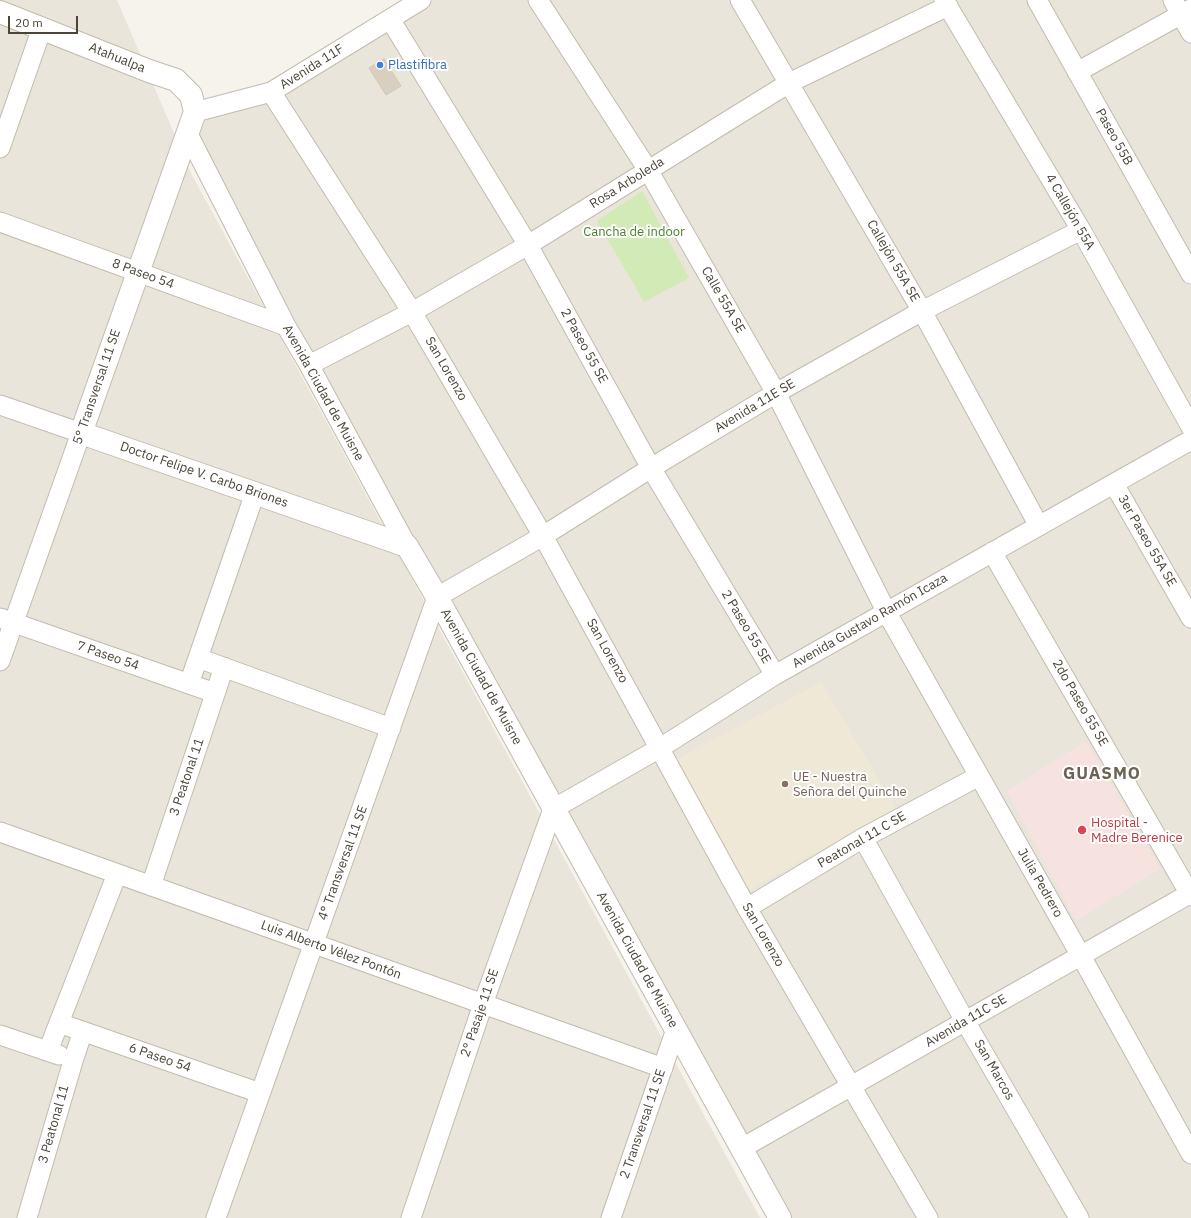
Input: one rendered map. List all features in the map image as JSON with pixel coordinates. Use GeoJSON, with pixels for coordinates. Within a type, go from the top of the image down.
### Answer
{"type":"FeatureCollection","features":[{"type":"Feature","properties":{"kind":"street","name":"Avenida 11F"},"geometry":{"type":"LineString","coordinates":[[191,122],[271,92],[421,0]]}},
{"type":"Feature","properties":{"kind":"street","name":"Calle 55A SE"},"geometry":{"type":"LineString","coordinates":[[538,0],[648,170],[776,393],[887,612]]}},
{"type":"Feature","properties":{"kind":"street","name":"Callejón 55A SE"},"geometry":{"type":"LineString","coordinates":[[740,0],[922,311],[1039,526]]}},
{"type":"Feature","properties":{"kind":"street","name":"Paseo 55B"},"geometry":{"type":"LineString","coordinates":[[1037,0],[1191,274]]}},
{"type":"Feature","properties":{"kind":"street","name":"Rosa Arboleda"},"geometry":{"type":"LineString","coordinates":[[309,365],[412,312],[528,245],[789,83],[946,3]]}},
{"type":"Feature","properties":{"kind":"street","name":"4 Callejón 55A"},"geometry":{"type":"LineString","coordinates":[[946,3],[1081,230],[1191,427]]}},
{"type":"Feature","properties":{"kind":"street"},"geometry":{"type":"LineString","coordinates":[[1077,72],[1182,8],[1191,32]]}},
{"type":"Feature","properties":{"kind":"street","name":"Atahualpa"},"geometry":{"type":"LineString","coordinates":[[0,12],[149,71],[176,80],[191,95],[191,122]]}},
{"type":"Feature","properties":{"kind":"street","name":"2 Paseo 55 SE"},"geometry":{"type":"LineString","coordinates":[[390,19],[528,245],[651,468],[775,675]]}},
{"type":"Feature","properties":{"kind":"street"},"geometry":{"type":"LineString","coordinates":[[0,148],[42,28]]}},
{"type":"Feature","properties":{"kind":"street","name":"San Lorenzo"},"geometry":{"type":"LineString","coordinates":[[271,92],[412,312],[543,536],[747,908],[928,1218]]}},
{"type":"Feature","properties":{"kind":"street","name":"5° Transversal 11 SE"},"geometry":{"type":"LineString","coordinates":[[0,661],[7,621],[81,432],[191,122]]}},
{"type":"Feature","properties":{"kind":"street","name":"Avenida Ciudad de Muisne"},"geometry":{"type":"LineString","coordinates":[[191,122],[286,326],[309,365],[407,546],[437,597],[780,1218]]}},
{"type":"Feature","properties":{"kind":"street","name":"8 Paseo 54"},"geometry":{"type":"LineString","coordinates":[[0,222],[286,326]]}},
{"type":"Feature","properties":{"kind":"street","name":"Avenida 11E SE"},"geometry":{"type":"LineString","coordinates":[[437,597],[543,536],[651,468],[776,393],[922,311],[1081,230]]}},
{"type":"Feature","properties":{"kind":"street","name":"Doctor Felipe V. Carbo Briones"},"geometry":{"type":"LineString","coordinates":[[0,406],[81,432],[407,546]]}},
{"type":"Feature","properties":{"kind":"street","name":"Avenida Gustavo Ramón Icaza"},"geometry":{"type":"LineString","coordinates":[[553,809],[660,748],[775,675],[1191,440]]}},
{"type":"Feature","properties":{"kind":"street","name":"3er Paseo 55A SE"},"geometry":{"type":"LineString","coordinates":[[1114,484],[1191,618]]}},
{"type":"Feature","properties":{"kind":"street"},"geometry":{"type":"LineString","coordinates":[[190,684],[255,493]]}},
{"type":"Feature","properties":{"kind":"street","name":"2do Paseo 55 SE"},"geometry":{"type":"LineString","coordinates":[[992,552],[1191,894]]}},
{"type":"Feature","properties":{"kind":"street","name":"4° Transversal 11 SE"},"geometry":{"type":"LineString","coordinates":[[216,1218],[437,597]]}},
{"type":"Feature","properties":{"kind":"street","name":"Julia Pedrero"},"geometry":{"type":"LineString","coordinates":[[887,612],[1191,1154]]}},
{"type":"Feature","properties":{"kind":"street","name":"7 Paseo 54"},"geometry":{"type":"LineString","coordinates":[[7,621],[215,693]]}},
{"type":"Feature","properties":{"kind":"street"},"geometry":{"type":"LineString","coordinates":[[198,658],[391,728]]}},
{"type":"Feature","properties":{"kind":"street","name":"3 Peatonal 11"},"geometry":{"type":"LineString","coordinates":[[151,886],[224,667]]}},
{"type":"Feature","properties":{"kind":"street","name":"Peatonal 11 C SE"},"geometry":{"type":"LineString","coordinates":[[747,908],[863,838],[979,776]]}},
{"type":"Feature","properties":{"kind":"street","name":"2° Pasaje 11 SE"},"geometry":{"type":"LineString","coordinates":[[411,1218],[483,1004],[553,809]]}},
{"type":"Feature","properties":{"kind":"street","name":"Luis Alberto Vélez Pontón"},"geometry":{"type":"LineString","coordinates":[[0,832],[663,1068]]}},
{"type":"Feature","properties":{"kind":"street","name":"San Marcos"},"geometry":{"type":"LineString","coordinates":[[863,838],[965,1021],[1079,1218]]}},
{"type":"Feature","properties":{"kind":"street"},"geometry":{"type":"LineString","coordinates":[[48,1051],[117,874]]}},
{"type":"Feature","properties":{"kind":"street","name":"Avenida 11C SE"},"geometry":{"type":"LineString","coordinates":[[742,1148],[1191,894]]}},
{"type":"Feature","properties":{"kind":"street","name":"6 Paseo 54"},"geometry":{"type":"LineString","coordinates":[[59,1023],[260,1093]]}},
{"type":"Feature","properties":{"kind":"street","name":"2 Transversal 11 SE"},"geometry":{"type":"LineString","coordinates":[[611,1218],[676,1029]]}},
{"type":"Feature","properties":{"kind":"street","name":"3 Peatonal 11"},"geometry":{"type":"LineString","coordinates":[[27,1218],[83,1031]]}},
{"type":"Feature","properties":{"kind":"street"},"geometry":{"type":"LineString","coordinates":[[0,1035],[73,1061]]}},
{"type":"Feature","properties":{"kind":"shaded area"},"geometry":{"type":"Polygon","coordinates":[[[0,0],[117,0],[192,175],[760,1218],[0,1218],[0,0]]]}},
{"type":"Feature","properties":{"kind":"shaded area"},"geometry":{"type":"Polygon","coordinates":[[[433,0],[1191,0],[1191,884],[742,1141],[193,133],[198,117],[266,100],[433,0]]]}},
{"type":"Feature","properties":{"kind":"shaded area","name":"UE - Nuestra Señora del Quinche"},"geometry":{"type":"Polygon","coordinates":[[[821,682],[896,808],[747,891],[675,760],[821,682]]]}},
{"type":"Feature","properties":{"kind":"shaded area","name":"Hospital - Madre Berenice"},"geometry":{"type":"Polygon","coordinates":[[[1086,741],[1160,869],[1076,921],[1007,791],[1086,741]]]}},
{"type":"Feature","properties":{"kind":"shaded area"},"geometry":{"type":"Polygon","coordinates":[[[1191,904],[1191,1218],[786,1218],[748,1150],[1191,904]]]}},
{"type":"Feature","properties":{"kind":"green space","name":"Cancha de indoor"},"geometry":{"type":"Polygon","coordinates":[[[642,191],[689,278],[644,302],[597,221],[642,191]]]}},
{"type":"Feature","properties":{"kind":"building"},"geometry":{"type":"Polygon","coordinates":[[[384,59],[401,86],[386,95],[369,68],[384,59]]]}},
{"type":"Feature","properties":{"kind":"place","name":"Plastifibra"},"geometry":{"type":"Point","coordinates":[380,65]}},
{"type":"Feature","properties":{"kind":"place","name":"UE - Nuestra Señora del Quinche"},"geometry":{"type":"Point","coordinates":[785,784]}},
{"type":"Feature","properties":{"kind":"place","name":"Hospital - Madre Berenice"},"geometry":{"type":"Point","coordinates":[1082,830]}},
{"type":"Feature","properties":{"kind":"district","name":"GUASMO"},"geometry":{"type":"Point","coordinates":[1102,774]}}]}
